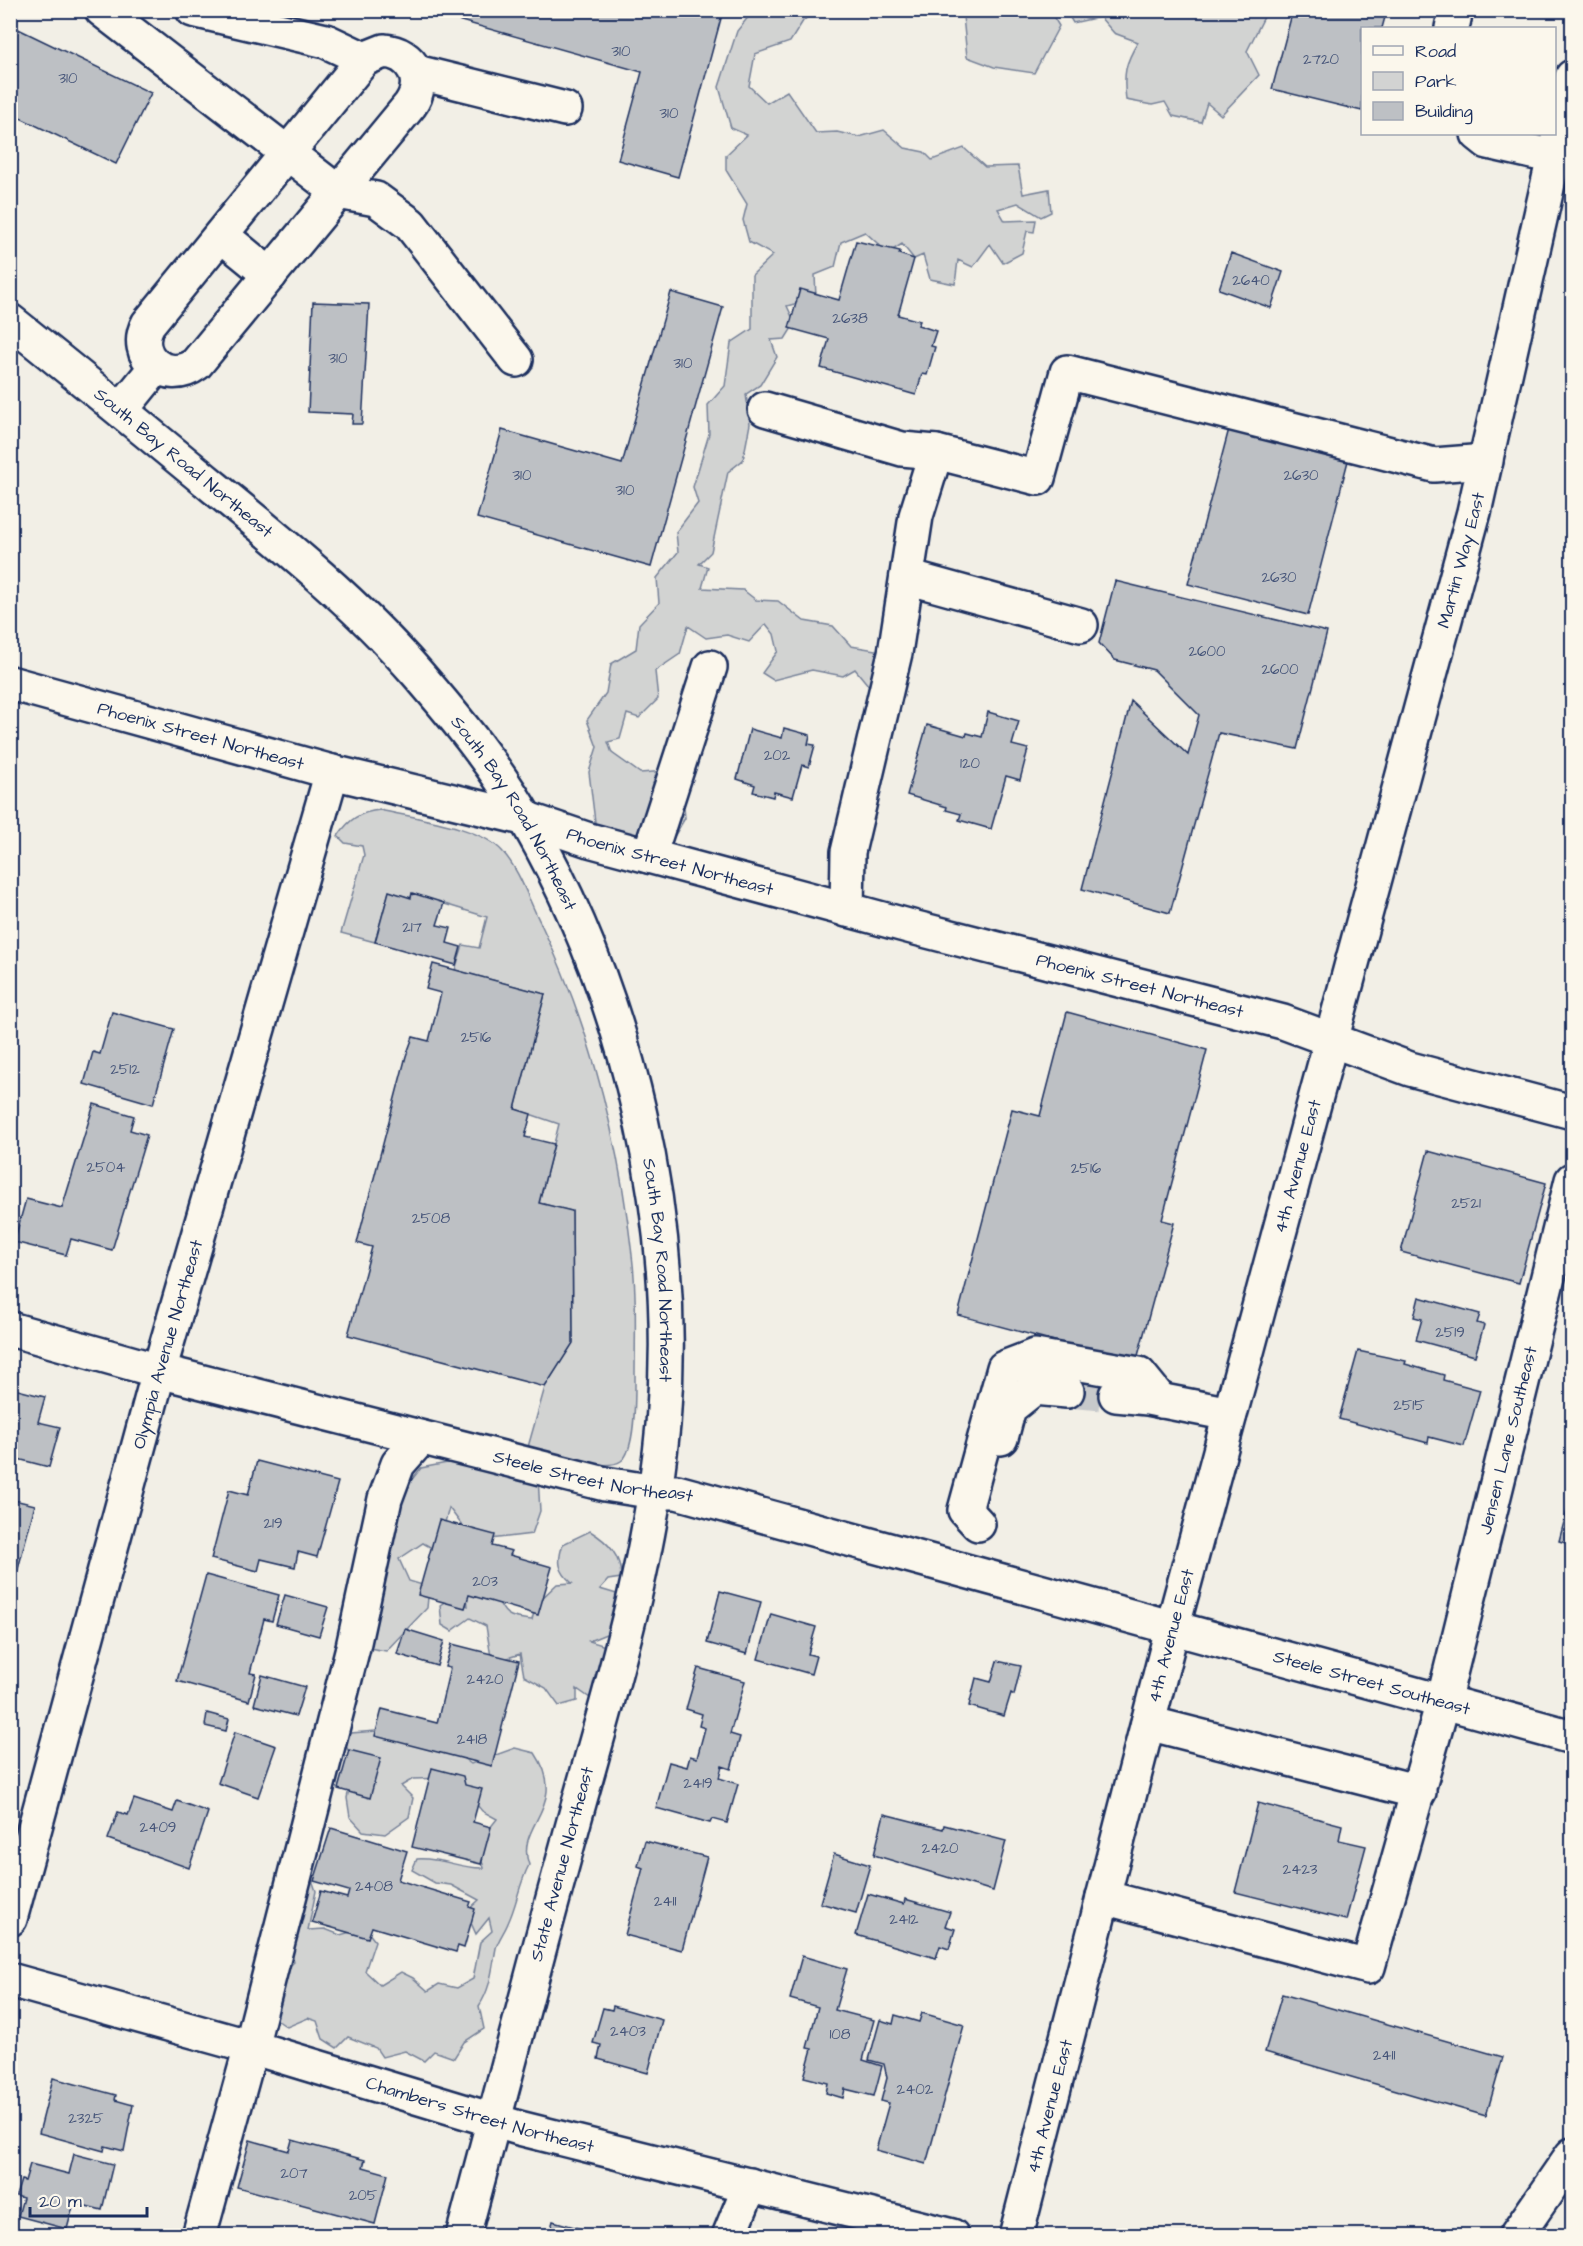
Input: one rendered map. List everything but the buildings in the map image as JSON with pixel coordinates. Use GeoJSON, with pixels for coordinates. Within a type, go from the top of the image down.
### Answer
{"type":"FeatureCollection","features":[{"type":"Feature","properties":{"kind":"street"},"geometry":{"type":"LineString","coordinates":[[102,10],[338,192],[376,199],[410,224],[516,360]]}},
{"type":"Feature","properties":{"kind":"street"},"geometry":{"type":"LineString","coordinates":[[193,10],[326,41],[364,59]]}},
{"type":"Feature","properties":{"kind":"street"},"geometry":{"type":"LineString","coordinates":[[1452,27],[1456,10]]}},
{"type":"Feature","properties":{"kind":"street"},"geometry":{"type":"LineString","coordinates":[[393,51],[408,60],[416,72],[418,86],[414,99],[196,364],[173,373],[156,367],[144,351],[144,331],[364,59],[374,54],[393,51]]}},
{"type":"Feature","properties":{"kind":"street"},"geometry":{"type":"LineString","coordinates":[[416,72],[565,110]]}},
{"type":"Feature","properties":{"kind":"street","name":"Martin Way East"},"geometry":{"type":"LineString","coordinates":[[1331,1039],[1486,461],[1572,77]]}},
{"type":"Feature","properties":{"kind":"street"},"geometry":{"type":"LineString","coordinates":[[1479,135],[1488,142],[1555,157]]}},
{"type":"Feature","properties":{"kind":"street"},"geometry":{"type":"LineString","coordinates":[[221,235],[270,275]]}},
{"type":"Feature","properties":{"kind":"street","name":"South Bay Road Northeast"},"geometry":{"type":"LineString","coordinates":[[10,321],[314,569],[366,617],[457,720],[526,819],[564,896],[608,1005],[628,1070],[650,1167],[659,1222],[665,1334],[663,1422],[655,1492]]}},
{"type":"Feature","properties":{"kind":"street"},"geometry":{"type":"LineString","coordinates":[[121,410],[156,367]]}},
{"type":"Feature","properties":{"kind":"street"},"geometry":{"type":"LineString","coordinates":[[765,409],[902,449],[936,452],[1038,478],[1067,372],[1434,465],[1486,461]]}},
{"type":"Feature","properties":{"kind":"street"},"geometry":{"type":"LineString","coordinates":[[847,910],[848,852],[895,653],[916,516],[936,452]]}},
{"type":"Feature","properties":{"kind":"street"},"geometry":{"type":"LineString","coordinates":[[907,577],[1081,625]]}},
{"type":"Feature","properties":{"kind":"street"},"geometry":{"type":"LineString","coordinates":[[649,856],[710,667]]}},
{"type":"Feature","properties":{"kind":"street","name":"Phoenix Street Northeast"},"geometry":{"type":"LineString","coordinates":[[10,683],[332,772],[526,819],[649,856],[847,910],[1283,1022],[1410,1069],[1572,1112]]}},
{"type":"Feature","properties":{"kind":"street","name":"Olympia Avenue Northeast"},"geometry":{"type":"LineString","coordinates":[[10,1919],[159,1371],[332,772]]}},
{"type":"Feature","properties":{"kind":"street","name":"4th Avenue East"},"geometry":{"type":"LineString","coordinates":[[1016,2235],[1172,1629],[1331,1039]]}},
{"type":"Feature","properties":{"kind":"street","name":"Jensen Lane Southeast"},"geometry":{"type":"LineString","coordinates":[[1103,1897],[1368,1967],[1443,1702],[1572,1180]]}},
{"type":"Feature","properties":{"kind":"street","name":"Steele Street Northeast"},"geometry":{"type":"LineString","coordinates":[[10,1329],[159,1371],[605,1484],[655,1492],[677,1492],[1172,1629]]}},
{"type":"Feature","properties":{"kind":"street"},"geometry":{"type":"LineString","coordinates":[[978,1524],[965,1510],[1004,1368],[1035,1356],[1139,1374],[1161,1401]]}},
{"type":"Feature","properties":{"kind":"street"},"geometry":{"type":"LineString","coordinates":[[966,1571],[1009,1408],[1034,1388],[1067,1390]]}},
{"type":"Feature","properties":{"kind":"street"},"geometry":{"type":"LineString","coordinates":[[1116,1395],[1230,1414]]}},
{"type":"Feature","properties":{"kind":"street"},"geometry":{"type":"LineString","coordinates":[[199,2235],[251,2047],[353,1647],[385,1499],[398,1464],[421,1438]]}},
{"type":"Feature","properties":{"kind":"street","name":"State Avenue Northeast"},"geometry":{"type":"LineString","coordinates":[[463,2235],[620,1652],[655,1492]]}},
{"type":"Feature","properties":{"kind":"street","name":"Steele Street Southeast"},"geometry":{"type":"LineString","coordinates":[[1172,1629],[1572,1737]]}},
{"type":"Feature","properties":{"kind":"street"},"geometry":{"type":"LineString","coordinates":[[1148,1723],[1419,1792]]}},
{"type":"Feature","properties":{"kind":"street","name":"Chambers Street Northeast"},"geometry":{"type":"LineString","coordinates":[[10,1980],[251,2047],[494,2120],[952,2235]]}},
{"type":"Feature","properties":{"kind":"street"},"geometry":{"type":"LineString","coordinates":[[1518,2235],[1572,2156]]}},
{"type":"Feature","properties":{"kind":"street"},"geometry":{"type":"LineString","coordinates":[[729,2235],[750,2186]]}},
{"type":"Feature","properties":{"kind":"green space"},"geometry":{"type":"Polygon","coordinates":[[[753,11],[815,11],[803,21],[790,42],[755,54],[749,86],[767,103],[787,91],[816,133],[837,132],[859,137],[884,130],[905,148],[924,152],[932,160],[964,148],[985,167],[1018,166],[1023,194],[1049,189],[1051,212],[1041,217],[1018,203],[998,209],[1005,221],[1036,220],[1034,232],[1027,231],[1022,253],[1003,263],[990,244],[973,267],[958,260],[955,284],[930,279],[923,255],[914,259],[902,244],[888,253],[865,232],[841,242],[835,267],[815,275],[816,298],[787,306],[795,323],[785,339],[771,340],[777,357],[760,385],[746,394],[750,424],[743,460],[728,472],[711,552],[699,564],[708,567],[702,588],[743,590],[756,600],[778,601],[804,621],[833,626],[851,646],[882,651],[878,678],[868,685],[855,669],[843,676],[812,670],[773,680],[762,673],[778,651],[774,634],[766,624],[749,642],[727,635],[706,638],[688,626],[680,654],[655,671],[658,699],[639,718],[627,714],[620,739],[608,742],[612,753],[640,773],[667,771],[682,785],[685,818],[668,847],[599,855],[589,772],[597,747],[587,720],[606,693],[611,664],[636,649],[639,624],[659,603],[657,578],[678,552],[676,532],[698,503],[693,487],[709,434],[708,405],[725,386],[731,343],[752,329],[752,275],[773,255],[749,242],[743,220],[747,204],[726,170],[726,155],[747,135],[731,128],[719,87],[737,31],[753,11]]]}},
{"type":"Feature","properties":{"kind":"green space"},"geometry":{"type":"Polygon","coordinates":[[[923,11],[1050,11],[1059,26],[1034,73],[994,67],[967,57],[963,16],[923,11]]]}},
{"type":"Feature","properties":{"kind":"green space"},"geometry":{"type":"Polygon","coordinates":[[[1066,11],[1267,11],[1247,51],[1259,75],[1221,115],[1207,103],[1201,122],[1173,116],[1165,102],[1152,105],[1126,100],[1126,69],[1138,42],[1114,33],[1100,17],[1073,23],[1066,11]]]}},
{"type":"Feature","properties":{"kind":"green space"},"geometry":{"type":"Polygon","coordinates":[[[380,810],[463,829],[493,843],[503,852],[524,886],[559,963],[574,1004],[588,1044],[611,1128],[634,1270],[634,1422],[626,1455],[621,1461],[613,1464],[589,1463],[528,1447],[545,1387],[573,1342],[572,1211],[539,1203],[559,1124],[515,1109],[545,994],[455,970],[463,945],[479,948],[487,917],[412,894],[411,898],[389,892],[375,942],[341,933],[364,855],[362,846],[345,843],[338,836],[356,817],[380,810]]]}},
{"type":"Feature","properties":{"kind":"green space"},"geometry":{"type":"Polygon","coordinates":[[[468,1459],[538,1478],[540,1511],[532,1534],[474,1541],[449,1508],[437,1551],[423,1543],[399,1559],[409,1581],[429,1587],[427,1608],[386,1651],[369,1648],[343,1621],[345,1599],[379,1581],[390,1507],[421,1468],[468,1459]]]}},
{"type":"Feature","properties":{"kind":"green space"},"geometry":{"type":"Polygon","coordinates":[[[590,1531],[608,1545],[619,1562],[621,1578],[608,1580],[600,1589],[620,1595],[616,1630],[589,1641],[609,1647],[608,1667],[590,1698],[577,1689],[577,1701],[559,1706],[546,1688],[524,1676],[520,1654],[492,1663],[486,1626],[470,1618],[452,1631],[442,1625],[440,1605],[449,1599],[468,1606],[466,1586],[494,1592],[507,1614],[532,1620],[536,1604],[557,1584],[572,1583],[561,1570],[560,1556],[563,1544],[590,1531]]]}},
{"type":"Feature","properties":{"kind":"green space"},"geometry":{"type":"Polygon","coordinates":[[[389,1730],[456,1753],[471,1764],[515,1748],[535,1753],[544,1772],[547,1788],[545,1801],[529,1838],[526,1851],[529,1865],[507,1926],[497,1945],[489,1985],[479,2006],[484,2029],[464,2042],[454,2058],[434,2051],[424,2061],[405,2051],[382,2057],[376,2048],[348,2037],[337,2048],[323,2039],[317,2021],[308,2018],[287,2027],[274,2018],[280,1975],[294,1962],[288,1941],[300,1888],[312,1880],[316,1891],[308,1930],[325,1929],[340,1935],[365,1928],[375,1941],[365,1971],[380,1985],[401,1972],[413,1978],[428,1991],[439,1984],[457,1988],[473,1979],[480,1942],[492,1931],[489,1918],[476,1934],[466,1912],[479,1900],[451,1885],[435,1883],[412,1870],[417,1859],[484,1868],[481,1853],[482,1842],[497,1819],[482,1811],[468,1794],[445,1778],[413,1779],[401,1786],[413,1798],[409,1817],[385,1834],[363,1831],[350,1817],[347,1798],[354,1767],[345,1742],[351,1733],[389,1730]]]}},
{"type":"Feature","properties":{"kind":"tunnel"},"geometry":{"type":"LineString","coordinates":[[1067,1391],[1116,1395]]}}]}
